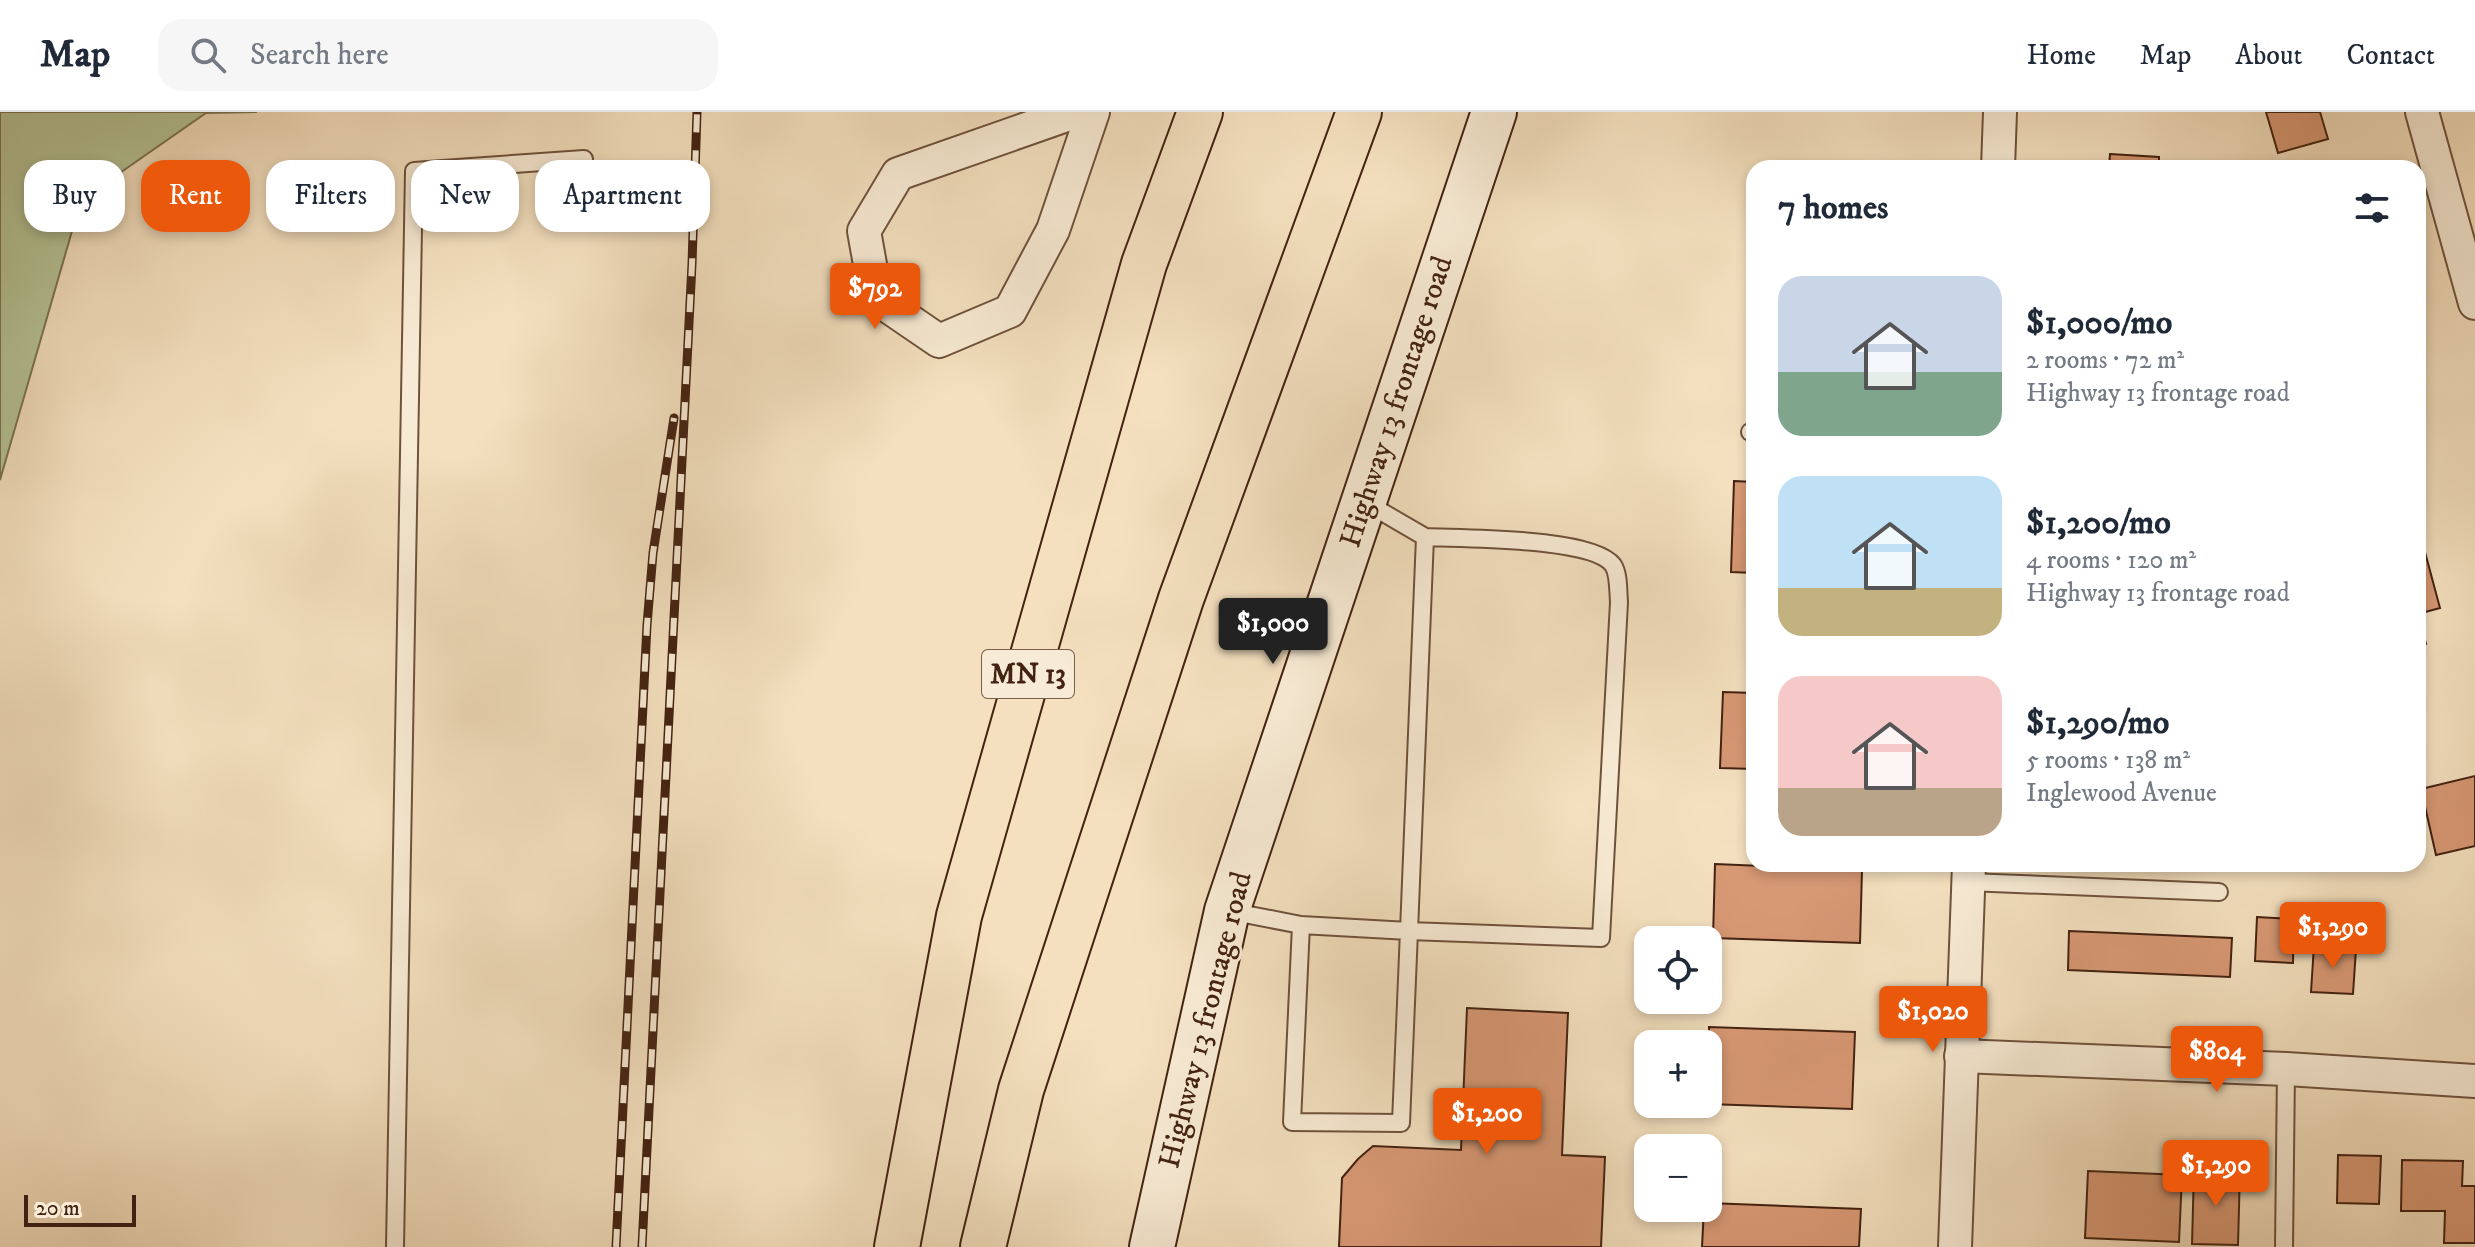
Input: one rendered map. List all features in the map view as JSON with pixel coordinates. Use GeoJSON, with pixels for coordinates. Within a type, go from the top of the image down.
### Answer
{"type":"FeatureCollection","features":[{"type":"Feature","properties":{"kind":"highway","name":"MN 13"},"geometry":{"type":"LineString","coordinates":[[897,1247],[959,916],[1144,264],[1200,112]]}},
{"type":"Feature","properties":{"kind":"highway"},"geometry":{"type":"LineString","coordinates":[[983,1247],[1021,1090],[1181,599],[1359,112]]}},
{"type":"Feature","properties":{"kind":"street"},"geometry":{"type":"LineString","coordinates":[[1075,112],[898,174],[864,231],[876,298],[939,341],[1010,311],[1053,230],[1093,112]]}},
{"type":"Feature","properties":{"kind":"street","name":"Highway 13 frontage road"},"geometry":{"type":"LineString","coordinates":[[1152,1247],[1227,911],[1494,112]]}},
{"type":"Feature","properties":{"kind":"street"},"geometry":{"type":"LineString","coordinates":[[1998,160],[2000,112]]}},
{"type":"Feature","properties":{"kind":"street"},"geometry":{"type":"LineString","coordinates":[[2422,112],[2465,228],[2475,303]]}},
{"type":"Feature","properties":{"kind":"street"},"geometry":{"type":"LineString","coordinates":[[1955,1247],[1969,873]]}},
{"type":"Feature","properties":{"kind":"street"},"geometry":{"type":"LineString","coordinates":[[1961,1056],[2286,1069],[2475,1081]]}},
{"type":"Feature","properties":{"kind":"lane"},"geometry":{"type":"LineString","coordinates":[[395,1247],[414,171],[584,159]]}},
{"type":"Feature","properties":{"kind":"lane"},"geometry":{"type":"LineString","coordinates":[[1227,911],[1301,925],[1601,938],[1619,602],[1615,568],[1605,558],[1588,550],[1563,545],[1425,537],[1364,501]]}},
{"type":"Feature","properties":{"kind":"lane"},"geometry":{"type":"LineString","coordinates":[[1301,925],[1292,1122],[1401,1123],[1425,537]]}},
{"type":"Feature","properties":{"kind":"lane"},"geometry":{"type":"LineString","coordinates":[[1969,873],[2219,892]]}},
{"type":"Feature","properties":{"kind":"lane"},"geometry":{"type":"LineString","coordinates":[[2284,1247],[2286,1069]]}},
{"type":"Feature","properties":{"kind":"green space"},"geometry":{"type":"Polygon","coordinates":[[[0,112],[257,112],[206,113],[125,169],[125,160],[24,160],[24,232],[72,232],[0,480],[0,112]]]}},
{"type":"Feature","properties":{"kind":"building"},"geometry":{"type":"Polygon","coordinates":[[[2266,112],[2320,112],[2328,139],[2278,153],[2266,112]]]}},
{"type":"Feature","properties":{"kind":"building"},"geometry":{"type":"Polygon","coordinates":[[[2110,154],[2159,157],[2159,160],[2110,160],[2110,154]]]}},
{"type":"Feature","properties":{"kind":"building"},"geometry":{"type":"Polygon","coordinates":[[[1734,481],[1746,482],[1746,573],[1731,572],[1734,481]]]}},
{"type":"Feature","properties":{"kind":"building"},"geometry":{"type":"Polygon","coordinates":[[[2426,556],[2440,608],[2426,612],[2426,556]]]}},
{"type":"Feature","properties":{"kind":"building"},"geometry":{"type":"Polygon","coordinates":[[[1723,692],[1746,693],[1746,769],[1720,768],[1723,692]]]}},
{"type":"Feature","properties":{"kind":"building"},"geometry":{"type":"Polygon","coordinates":[[[2475,776],[2475,846],[2436,855],[2426,811],[2426,788],[2475,776]]]}},
{"type":"Feature","properties":{"kind":"building"},"geometry":{"type":"Polygon","coordinates":[[[1715,864],[1746,865],[1746,872],[1862,872],[1860,943],[1722,938],[1722,926],[1713,926],[1715,864]]]}},
{"type":"Feature","properties":{"kind":"building"},"geometry":{"type":"Polygon","coordinates":[[[2257,917],[2294,919],[2293,963],[2255,961],[2257,917]]]}},
{"type":"Feature","properties":{"kind":"building"},"geometry":{"type":"Polygon","coordinates":[[[2069,931],[2232,938],[2230,977],[2068,970],[2069,931]]]}},
{"type":"Feature","properties":{"kind":"building"},"geometry":{"type":"Polygon","coordinates":[[[2314,945],[2356,949],[2353,994],[2311,992],[2314,945]]]}},
{"type":"Feature","properties":{"kind":"building"},"geometry":{"type":"Polygon","coordinates":[[[1467,1008],[1568,1013],[1562,1155],[1605,1157],[1601,1247],[1339,1247],[1342,1178],[1373,1146],[1461,1150],[1467,1008]]]}},
{"type":"Feature","properties":{"kind":"building"},"geometry":{"type":"Polygon","coordinates":[[[1709,1027],[1855,1032],[1852,1109],[1722,1104],[1722,1030],[1709,1030],[1709,1027]]]}},
{"type":"Feature","properties":{"kind":"building"},"geometry":{"type":"Polygon","coordinates":[[[2338,1155],[2381,1156],[2379,1204],[2337,1203],[2338,1155]]]}},
{"type":"Feature","properties":{"kind":"building"},"geometry":{"type":"Polygon","coordinates":[[[2402,1160],[2463,1161],[2462,1186],[2475,1186],[2475,1243],[2444,1243],[2445,1211],[2401,1211],[2402,1160]]]}},
{"type":"Feature","properties":{"kind":"building"},"geometry":{"type":"Polygon","coordinates":[[[2194,1170],[2240,1171],[2238,1245],[2192,1244],[2194,1170]]]}},
{"type":"Feature","properties":{"kind":"building"},"geometry":{"type":"Polygon","coordinates":[[[2088,1171],[2182,1175],[2179,1242],[2085,1238],[2088,1171]]]}},
{"type":"Feature","properties":{"kind":"building"},"geometry":{"type":"Polygon","coordinates":[[[1722,1204],[1861,1209],[1859,1247],[1702,1247],[1703,1222],[1722,1222],[1722,1204]]]}},
{"type":"Feature","properties":{"kind":"railway"},"geometry":{"type":"LineString","coordinates":[[642,1247],[697,112]]}},
{"type":"Feature","properties":{"kind":"railway"},"geometry":{"type":"LineString","coordinates":[[616,1247],[647,625],[653,553],[674,418]]}}]}
